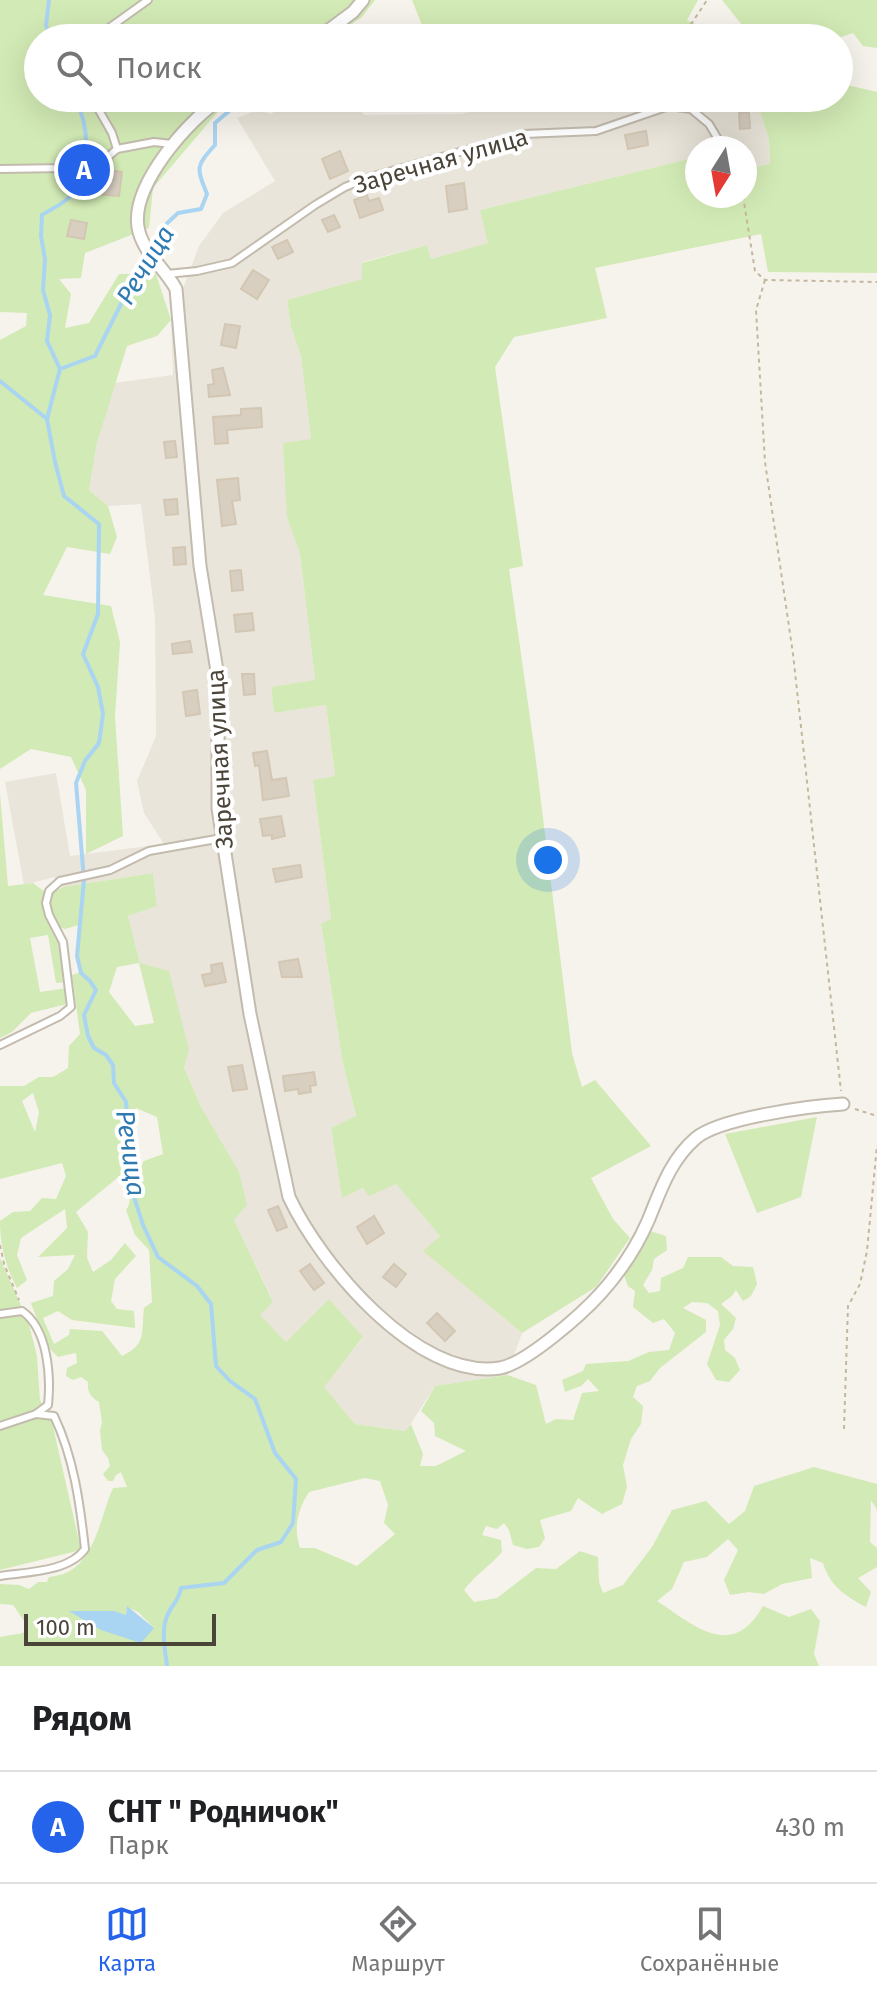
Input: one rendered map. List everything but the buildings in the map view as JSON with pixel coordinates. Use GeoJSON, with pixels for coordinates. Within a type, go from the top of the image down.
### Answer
{"type":"FeatureCollection","features":[{"type":"Feature","properties":{"kind":"street"},"geometry":{"type":"LineString","coordinates":[[337,24],[363,0]]}},
{"type":"Feature","properties":{"kind":"street"},"geometry":{"type":"LineString","coordinates":[[167,274],[147,253],[138,227],[139,202],[151,175],[175,144],[208,112]]}},
{"type":"Feature","properties":{"kind":"street","name":"Заречная улица"},"geometry":{"type":"LineString","coordinates":[[167,274],[176,289],[200,566],[218,677],[218,808],[222,838],[250,1014],[289,1197],[323,1256],[361,1298],[405,1337],[434,1357],[468,1368],[501,1368],[529,1355],[601,1293],[642,1233],[659,1189],[676,1161],[697,1137],[733,1123],[843,1104]]}},
{"type":"Feature","properties":{"kind":"lane"},"geometry":{"type":"LineString","coordinates":[[115,24],[148,0]]}},
{"type":"Feature","properties":{"kind":"lane"},"geometry":{"type":"LineString","coordinates":[[100,112],[117,149]]}},
{"type":"Feature","properties":{"kind":"lane","name":"Заречная улица"},"geometry":{"type":"LineString","coordinates":[[167,274],[232,263],[315,205],[345,187],[370,177],[524,134],[596,131],[651,112]]}},
{"type":"Feature","properties":{"kind":"lane","name":"Заречная улица"},"geometry":{"type":"LineString","coordinates":[[695,112],[709,124],[716,136]]}},
{"type":"Feature","properties":{"kind":"lane"},"geometry":{"type":"LineString","coordinates":[[0,169],[66,168],[102,162],[117,149],[154,142],[175,144]]}},
{"type":"Feature","properties":{"kind":"lane"},"geometry":{"type":"LineString","coordinates":[[0,1045],[60,1016],[71,1007],[63,942],[54,929],[46,903],[49,891],[60,881],[110,870],[149,851],[222,838]]}},
{"type":"Feature","properties":{"kind":"lane"},"geometry":{"type":"LineString","coordinates":[[0,1314],[22,1311],[30,1317],[46,1359],[50,1387],[48,1405],[36,1414],[0,1426]]}},
{"type":"Feature","properties":{"kind":"lane"},"geometry":{"type":"LineString","coordinates":[[0,1576],[54,1567],[79,1557],[85,1549],[80,1497],[62,1432],[54,1416],[36,1414]]}},
{"type":"Feature","properties":{"kind":"path"},"geometry":{"type":"LineString","coordinates":[[691,24],[707,0]]}},
{"type":"Feature","properties":{"kind":"path"},"geometry":{"type":"LineString","coordinates":[[745,208],[755,271],[765,280],[877,282]]}},
{"type":"Feature","properties":{"kind":"path"},"geometry":{"type":"LineString","coordinates":[[765,280],[756,310],[765,462],[793,654],[843,1104],[877,1116]]}},
{"type":"Feature","properties":{"kind":"path"},"geometry":{"type":"LineString","coordinates":[[844,1429],[848,1306],[860,1284],[867,1251],[877,1145]]}},
{"type":"Feature","properties":{"kind":"path"},"geometry":{"type":"LineString","coordinates":[[0,1245],[4,1264],[20,1303],[16,1311]]}},
{"type":"Feature","properties":{"kind":"shaded area"},"geometry":{"type":"Polygon","coordinates":[[[252,112],[362,112],[364,115],[760,112],[769,140],[770,164],[757,167],[757,136],[685,136],[685,160],[480,210],[489,243],[431,259],[427,245],[362,262],[362,279],[287,300],[291,327],[301,356],[311,439],[287,517],[300,554],[315,681],[271,687],[274,713],[326,705],[335,776],[313,780],[331,919],[321,925],[343,1064],[356,1117],[331,1129],[342,1197],[364,1188],[369,1195],[395,1183],[440,1236],[424,1251],[522,1333],[507,1375],[435,1386],[406,1431],[355,1424],[323,1387],[363,1338],[329,1299],[286,1342],[259,1315],[273,1301],[234,1220],[202,1109],[140,963],[128,916],[157,905],[153,873],[63,887],[54,877],[24,885],[5,782],[56,773],[70,856],[164,844],[144,813],[137,781],[156,736],[155,617],[141,504],[108,506],[89,490],[97,443],[114,383],[173,375],[171,320],[199,246],[223,213],[275,181],[237,118],[252,112]]]}},
{"type":"Feature","properties":{"kind":"green space"},"geometry":{"type":"Polygon","coordinates":[[[0,0],[375,0],[352,24],[24,24],[24,112],[218,112],[153,188],[149,228],[85,253],[81,278],[59,279],[71,294],[65,328],[89,323],[119,274],[156,274],[171,320],[157,336],[127,346],[97,443],[89,490],[108,506],[117,537],[110,554],[67,547],[43,595],[111,606],[120,642],[115,716],[123,836],[86,854],[86,790],[71,757],[31,749],[0,769],[0,340],[26,326],[27,313],[0,312],[0,0]]]}},
{"type":"Feature","properties":{"kind":"green space"},"geometry":{"type":"Polygon","coordinates":[[[412,0],[698,0],[687,20],[696,24],[421,24],[412,0]]]}},
{"type":"Feature","properties":{"kind":"green space"},"geometry":{"type":"Polygon","coordinates":[[[722,0],[877,0],[877,48],[863,46],[853,33],[853,24],[741,24],[722,0]]]}},
{"type":"Feature","properties":{"kind":"green space"},"geometry":{"type":"Polygon","coordinates":[[[853,86],[877,92],[877,273],[768,272],[761,234],[595,268],[607,318],[514,337],[495,367],[523,566],[509,569],[572,1053],[582,1087],[595,1080],[651,1146],[591,1178],[613,1219],[630,1238],[596,1287],[522,1333],[423,1251],[440,1236],[396,1184],[369,1196],[363,1188],[342,1198],[331,1128],[356,1116],[343,1064],[321,924],[331,919],[313,780],[335,776],[326,705],[274,713],[271,687],[315,680],[300,554],[287,517],[283,443],[311,439],[301,356],[291,327],[287,300],[362,279],[362,263],[427,245],[431,259],[488,243],[480,210],[685,160],[685,208],[757,208],[757,167],[770,164],[769,140],[760,112],[853,112],[853,86]]]}},
{"type":"Feature","properties":{"kind":"green space"},"geometry":{"type":"Polygon","coordinates":[[[0,794],[8,886],[33,883],[49,895],[63,887],[153,873],[157,906],[128,916],[140,963],[169,971],[189,1050],[184,1067],[202,1109],[239,1172],[247,1205],[234,1220],[273,1302],[260,1315],[286,1342],[329,1299],[363,1337],[324,1387],[355,1424],[405,1431],[411,1424],[423,1454],[420,1466],[436,1466],[466,1451],[435,1436],[434,1423],[421,1411],[435,1386],[507,1375],[536,1385],[546,1424],[556,1419],[573,1420],[582,1393],[599,1391],[588,1379],[581,1386],[565,1392],[562,1380],[583,1371],[586,1364],[628,1361],[649,1352],[669,1350],[675,1333],[664,1319],[653,1323],[633,1307],[635,1291],[628,1286],[623,1273],[650,1231],[666,1236],[667,1250],[654,1259],[652,1270],[643,1285],[649,1293],[660,1291],[661,1278],[683,1268],[688,1257],[721,1257],[733,1266],[753,1267],[757,1284],[751,1296],[743,1301],[736,1290],[721,1304],[736,1318],[733,1329],[724,1340],[725,1350],[735,1358],[740,1370],[729,1382],[716,1380],[707,1364],[720,1325],[718,1311],[707,1303],[692,1302],[683,1308],[706,1320],[706,1332],[660,1368],[650,1381],[637,1386],[633,1397],[643,1406],[641,1424],[631,1439],[623,1465],[627,1487],[622,1504],[602,1514],[578,1498],[571,1511],[540,1520],[545,1538],[539,1547],[527,1549],[513,1545],[504,1523],[497,1529],[486,1526],[482,1535],[501,1540],[502,1552],[464,1590],[474,1602],[497,1598],[536,1568],[556,1569],[580,1551],[598,1557],[599,1582],[603,1593],[623,1585],[652,1547],[672,1510],[706,1501],[729,1524],[745,1511],[754,1486],[814,1467],[877,1484],[877,1510],[871,1500],[870,1542],[877,1548],[877,1567],[858,1578],[871,1592],[866,1607],[839,1590],[823,1563],[810,1558],[812,1578],[782,1584],[764,1594],[749,1592],[730,1595],[724,1580],[738,1550],[728,1539],[707,1557],[684,1562],[672,1589],[657,1601],[699,1628],[726,1635],[739,1632],[751,1623],[763,1606],[789,1617],[811,1609],[820,1621],[814,1654],[819,1666],[0,1666],[0,1637],[23,1633],[27,1625],[13,1605],[0,1604],[0,1584],[29,1589],[77,1565],[91,1546],[113,1488],[127,1487],[121,1472],[113,1481],[108,1481],[103,1474],[110,1466],[102,1450],[99,1402],[90,1394],[88,1382],[81,1377],[73,1380],[66,1376],[67,1368],[77,1363],[76,1353],[58,1357],[47,1346],[31,1303],[53,1296],[54,1281],[68,1269],[75,1255],[38,1257],[67,1228],[65,1209],[21,1238],[17,1255],[27,1280],[17,1288],[4,1256],[0,1230],[0,1221],[13,1212],[30,1211],[42,1198],[56,1199],[66,1176],[62,1163],[0,1179],[0,1086],[24,1086],[39,1077],[53,1077],[68,1068],[69,1046],[80,1034],[72,975],[81,972],[77,956],[82,924],[65,929],[53,925],[62,936],[66,982],[56,983],[48,935],[30,938],[40,992],[67,988],[67,1004],[31,1013],[12,1032],[0,1038],[0,794]],[[139,963],[117,967],[109,992],[135,1026],[154,1023],[139,963]],[[33,1093],[22,1101],[35,1132],[39,1112],[33,1093]],[[136,1108],[126,1126],[133,1181],[144,1161],[163,1154],[157,1117],[136,1108]],[[122,1174],[76,1212],[88,1232],[87,1258],[93,1272],[111,1260],[125,1243],[136,1256],[115,1279],[111,1301],[117,1309],[134,1311],[135,1328],[72,1320],[58,1311],[43,1318],[54,1344],[69,1335],[70,1329],[102,1331],[122,1356],[139,1342],[144,1308],[152,1302],[149,1250],[135,1235],[126,1210],[130,1197],[122,1174]],[[365,1478],[309,1492],[297,1526],[300,1548],[315,1548],[357,1566],[395,1534],[384,1523],[388,1505],[380,1481],[365,1478]],[[127,1607],[126,1615],[71,1612],[154,1628],[138,1612],[127,1607]]]}},
{"type":"Feature","properties":{"kind":"green space"},"geometry":{"type":"Polygon","coordinates":[[[817,1117],[801,1197],[757,1213],[725,1134],[817,1117]]]}},
{"type":"Feature","properties":{"kind":"green space"},"geometry":{"type":"Polygon","coordinates":[[[0,1258],[28,1321],[37,1356],[40,1400],[52,1422],[81,1550],[0,1570],[0,1258]]]}},
{"type":"Feature","properties":{"kind":"water"},"geometry":{"type":"Polygon","coordinates":[[[127,1606],[154,1628],[141,1643],[101,1630],[69,1611],[114,1611],[126,1615],[127,1606]]]}},
{"type":"Feature","properties":{"kind":"waterway","name":"Речица"},"geometry":{"type":"LineString","coordinates":[[46,24],[49,0]]}},
{"type":"Feature","properties":{"kind":"waterway","name":"Речица"},"geometry":{"type":"LineString","coordinates":[[81,112],[86,146],[83,171],[69,197],[42,215],[41,236],[45,259],[43,290],[50,315],[47,341],[60,369],[47,419],[55,462],[64,496],[99,524],[98,614],[83,654],[98,687],[103,714],[99,743],[85,761],[76,783],[84,880],[77,956],[81,973],[96,990],[84,1015],[88,1036],[94,1048],[106,1055],[113,1065],[114,1083],[126,1102],[134,1197],[143,1225],[158,1257],[197,1286],[211,1304],[216,1366],[230,1381],[255,1399],[275,1453],[296,1479],[293,1523],[281,1542],[257,1550],[224,1583],[181,1588],[165,1625],[167,1666]]}},
{"type":"Feature","properties":{"kind":"waterway","name":"Речица"},"geometry":{"type":"LineString","coordinates":[[60,369],[95,356],[128,290],[143,272],[160,230],[178,213],[201,209],[207,194],[201,178],[201,163],[215,145],[215,123],[228,112]]}},
{"type":"Feature","properties":{"kind":"waterway"},"geometry":{"type":"LineString","coordinates":[[0,381],[47,419]]}},
{"type":"Feature","properties":{"kind":"place","name":"СНТ \" Родничок\""},"geometry":{"type":"Point","coordinates":[84,170]}}]}
